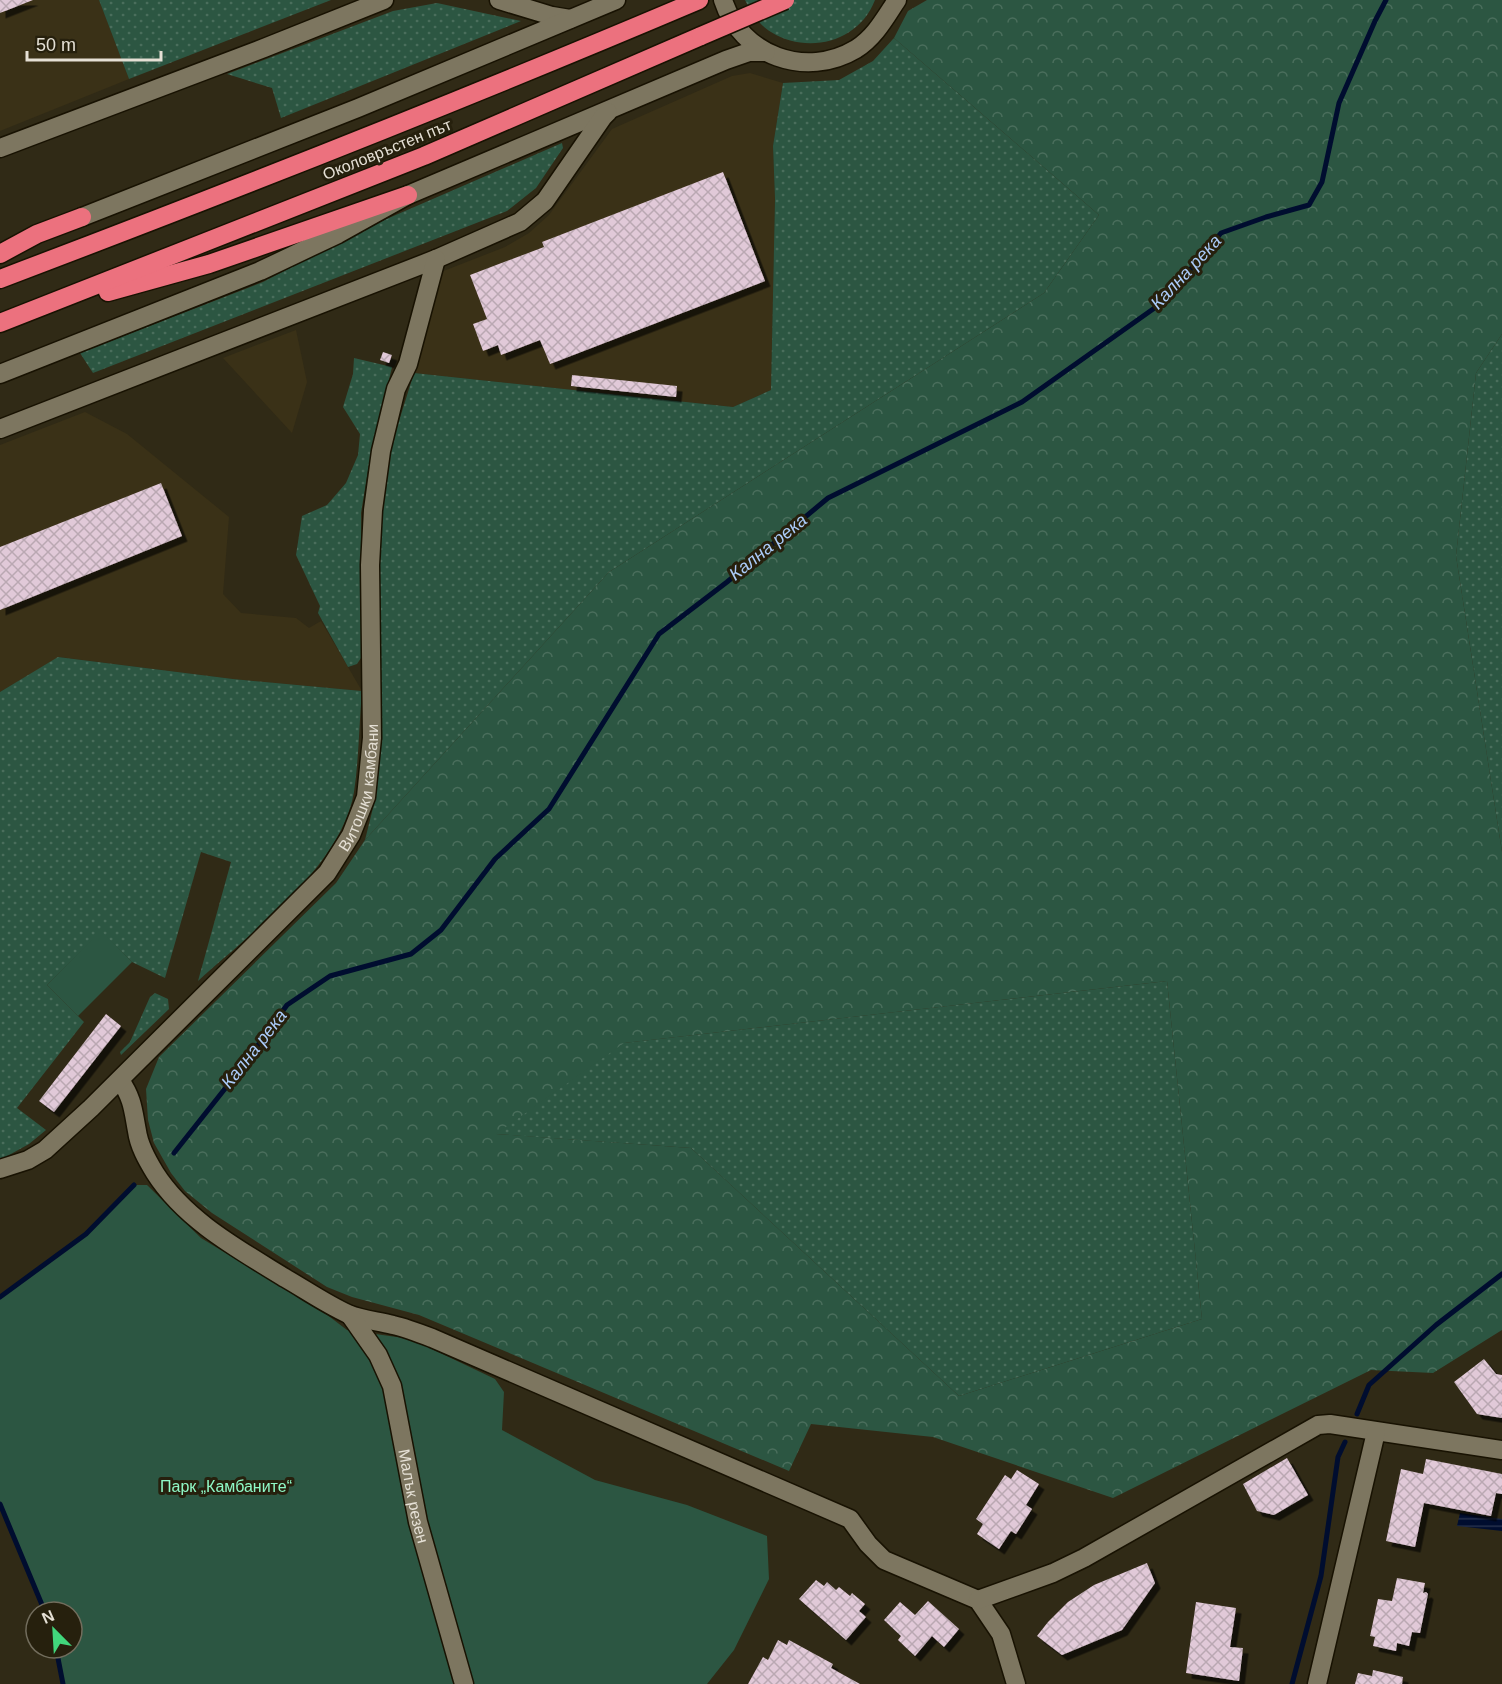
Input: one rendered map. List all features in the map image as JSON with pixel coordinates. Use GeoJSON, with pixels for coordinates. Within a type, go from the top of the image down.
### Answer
{"type":"FeatureCollection","features":[{"type":"Feature","properties":{"kind":"highway","name":"Околовръстен път"},"geometry":{"type":"LineString","coordinates":[[4,322],[424,156],[785,0]]}},
{"type":"Feature","properties":{"kind":"highway","name":"Околовръстен път"},"geometry":{"type":"LineString","coordinates":[[0,279],[258,181],[450,104],[693,2]]}},
{"type":"Feature","properties":{"kind":"highway"},"geometry":{"type":"LineString","coordinates":[[4,322],[209,264],[408,195]]}},
{"type":"Feature","properties":{"kind":"highway"},"geometry":{"type":"LineString","coordinates":[[0,254],[37,234],[82,217]]}},
{"type":"Feature","properties":{"kind":"street"},"geometry":{"type":"LineString","coordinates":[[0,148],[384,0]]}},
{"type":"Feature","properties":{"kind":"street"},"geometry":{"type":"LineString","coordinates":[[499,0],[552,16],[571,19]]}},
{"type":"Feature","properties":{"kind":"street"},"geometry":{"type":"LineString","coordinates":[[82,217],[357,108],[616,0]]}},
{"type":"Feature","properties":{"kind":"street"},"geometry":{"type":"LineString","coordinates":[[723,0],[733,21],[742,33],[766,52],[785,60],[811,63],[843,56],[870,38],[893,4]]}},
{"type":"Feature","properties":{"kind":"street"},"geometry":{"type":"LineString","coordinates":[[0,374],[260,271],[338,234],[408,195],[614,107],[726,60],[749,52],[766,52]]}},
{"type":"Feature","properties":{"kind":"street"},"geometry":{"type":"LineString","coordinates":[[0,429],[436,259],[520,222],[544,201],[603,117],[614,107]]}},
{"type":"Feature","properties":{"kind":"street","name":"Витошки камбани"},"geometry":{"type":"LineString","coordinates":[[0,1170],[28,1160],[45,1150],[120,1080],[327,873],[351,835],[366,797],[372,738],[370,565],[373,510],[381,451],[396,389],[408,364],[436,259]]}},
{"type":"Feature","properties":{"kind":"street"},"geometry":{"type":"LineString","coordinates":[[120,1080],[129,1093],[134,1108],[137,1133],[144,1155],[174,1198],[205,1225],[271,1269],[350,1315],[395,1325],[432,1338],[850,1519],[868,1544],[884,1560],[978,1600],[1000,1634],[1016,1684]]}},
{"type":"Feature","properties":{"kind":"street","name":"Малък резен"},"geometry":{"type":"LineString","coordinates":[[350,1315],[378,1355],[392,1386],[418,1522],[464,1684]]}},
{"type":"Feature","properties":{"kind":"street"},"geometry":{"type":"LineString","coordinates":[[978,1600],[1053,1573],[1084,1558],[1318,1425],[1330,1424],[1502,1450]]}},
{"type":"Feature","properties":{"kind":"street"},"geometry":{"type":"LineString","coordinates":[[1317,1684],[1376,1432]]}},
{"type":"Feature","properties":{"kind":"shaded area"},"geometry":{"type":"Polygon","coordinates":[[[0,0],[99,0],[129,79],[0,131],[0,0]]]}},
{"type":"Feature","properties":{"kind":"shaded area"},"geometry":{"type":"Polygon","coordinates":[[[750,73],[783,83],[773,146],[775,199],[771,390],[733,407],[414,373],[441,272],[505,247],[529,233],[549,215],[612,129],[732,76],[750,73]]]}},
{"type":"Feature","properties":{"kind":"shaded area"},"geometry":{"type":"Polygon","coordinates":[[[296,330],[307,382],[292,433],[223,358],[296,330]]]}},
{"type":"Feature","properties":{"kind":"shaded area"},"geometry":{"type":"Polygon","coordinates":[[[85,412],[127,434],[229,517],[223,594],[241,613],[296,618],[309,628],[321,621],[362,691],[233,679],[59,657],[0,692],[0,445],[85,412]]]}},
{"type":"Feature","properties":{"kind":"green space"},"geometry":{"type":"Polygon","coordinates":[[[99,0],[331,0],[129,79],[99,0]]]}},
{"type":"Feature","properties":{"kind":"green space"},"geometry":{"type":"Polygon","coordinates":[[[745,0],[875,0],[857,26],[845,35],[816,43],[801,43],[785,39],[763,26],[745,0]]]}},
{"type":"Feature","properties":{"kind":"green space"},"geometry":{"type":"Polygon","coordinates":[[[927,0],[1502,0],[1502,334],[1476,373],[1456,556],[1502,852],[1502,1330],[1433,1373],[1371,1370],[1113,1498],[933,1437],[811,1424],[789,1471],[419,1315],[352,1297],[327,1287],[212,1213],[185,1191],[171,1173],[154,1143],[148,1120],[146,1089],[159,1057],[336,883],[365,840],[609,572],[1044,293],[1099,215],[894,38],[908,11],[927,0]],[[1167,981],[624,1043],[496,1134],[691,1148],[959,1396],[1202,1319],[1167,981]]]}},
{"type":"Feature","properties":{"kind":"green space"},"geometry":{"type":"Polygon","coordinates":[[[437,3],[521,21],[281,118],[272,88],[227,74],[393,11],[437,3]]]}},
{"type":"Feature","properties":{"kind":"green space"},"geometry":{"type":"Polygon","coordinates":[[[894,38],[1099,215],[1044,293],[609,572],[365,840],[375,800],[378,741],[375,569],[389,453],[414,373],[733,407],[771,390],[775,199],[773,146],[783,83],[839,80],[873,61],[894,38]]]}},
{"type":"Feature","properties":{"kind":"green space"},"geometry":{"type":"Polygon","coordinates":[[[562,143],[563,148],[536,188],[507,211],[93,373],[80,353],[263,282],[375,224],[562,143]]]}},
{"type":"Feature","properties":{"kind":"green space"},"geometry":{"type":"Polygon","coordinates":[[[1502,334],[1502,852],[1456,556],[1476,373],[1502,334]]]}},
{"type":"Feature","properties":{"kind":"green space"},"geometry":{"type":"Polygon","coordinates":[[[354,358],[392,367],[369,464],[361,513],[363,655],[357,664],[348,667],[318,613],[320,606],[296,555],[302,516],[327,505],[346,483],[358,455],[360,434],[343,407],[353,374],[354,358]]]}},
{"type":"Feature","properties":{"kind":"green space"},"geometry":{"type":"Polygon","coordinates":[[[58,657],[233,679],[362,691],[356,780],[346,820],[332,846],[313,872],[268,919],[198,981],[231,862],[201,852],[165,978],[132,962],[101,932],[47,985],[84,1022],[17,1108],[46,1130],[29,1144],[0,1160],[0,692],[58,657]]]}},
{"type":"Feature","properties":{"kind":"green space"},"geometry":{"type":"Polygon","coordinates":[[[101,931],[132,962],[78,1016],[47,985],[101,931]]]}},
{"type":"Feature","properties":{"kind":"green space"},"geometry":{"type":"Polygon","coordinates":[[[1167,981],[1202,1319],[959,1396],[691,1148],[495,1134],[623,1043],[1167,981]]]}},
{"type":"Feature","properties":{"kind":"green space"},"geometry":{"type":"Polygon","coordinates":[[[155,993],[168,999],[169,1009],[121,1055],[120,1052],[130,1042],[150,997],[155,993]]]}},
{"type":"Feature","properties":{"kind":"green space","name":"Парк „Камбаните“"},"geometry":{"type":"Polygon","coordinates":[[[134,1185],[147,1185],[201,1238],[326,1314],[347,1330],[411,1339],[495,1379],[504,1392],[502,1430],[595,1480],[687,1505],[767,1536],[769,1579],[734,1650],[707,1684],[63,1684],[58,1660],[84,1660],[84,1600],[40,1600],[0,1504],[0,1297],[86,1234],[134,1185]]]}},
{"type":"Feature","properties":{"kind":"water"},"geometry":{"type":"Polygon","coordinates":[[[1460,1513],[1502,1519],[1502,1531],[1457,1526],[1460,1513]]]}},
{"type":"Feature","properties":{"kind":"building"},"geometry":{"type":"Polygon","coordinates":[[[0,0],[33,0],[0,13],[0,0]]]}},
{"type":"Feature","properties":{"kind":"building"},"geometry":{"type":"Polygon","coordinates":[[[723,172],[765,281],[550,364],[540,340],[501,355],[498,345],[483,351],[473,324],[487,319],[470,275],[544,247],[542,242],[723,172]]]}},
{"type":"Feature","properties":{"kind":"building"},"geometry":{"type":"Polygon","coordinates":[[[383,352],[392,355],[389,363],[380,360],[383,352]]]}},
{"type":"Feature","properties":{"kind":"building"},"geometry":{"type":"Polygon","coordinates":[[[572,375],[677,386],[676,397],[571,386],[572,375]]]}},
{"type":"Feature","properties":{"kind":"building"},"geometry":{"type":"Polygon","coordinates":[[[161,483],[182,536],[0,610],[0,547],[161,483]]]}},
{"type":"Feature","properties":{"kind":"building"},"geometry":{"type":"Polygon","coordinates":[[[106,1014],[121,1026],[54,1112],[39,1101],[106,1014]]]}},
{"type":"Feature","properties":{"kind":"building"},"geometry":{"type":"Polygon","coordinates":[[[1484,1359],[1496,1374],[1502,1375],[1502,1418],[1477,1414],[1454,1382],[1484,1359]]]}},
{"type":"Feature","properties":{"kind":"building"},"geometry":{"type":"Polygon","coordinates":[[[1287,1458],[1308,1495],[1274,1515],[1257,1511],[1243,1484],[1287,1458]]]}},
{"type":"Feature","properties":{"kind":"building"},"geometry":{"type":"Polygon","coordinates":[[[1426,1459],[1502,1474],[1502,1494],[1496,1493],[1491,1516],[1424,1503],[1415,1547],[1386,1541],[1401,1469],[1423,1474],[1426,1459]]]}},
{"type":"Feature","properties":{"kind":"building"},"geometry":{"type":"Polygon","coordinates":[[[1017,1470],[1039,1484],[1026,1505],[1032,1509],[1016,1534],[1011,1531],[999,1549],[977,1534],[983,1524],[976,1519],[1005,1475],[1011,1479],[1017,1470]]]}},
{"type":"Feature","properties":{"kind":"building"},"geometry":{"type":"Polygon","coordinates":[[[1147,1563],[1155,1583],[1122,1630],[1062,1655],[1037,1636],[1068,1602],[1094,1585],[1147,1563]]]}},
{"type":"Feature","properties":{"kind":"building"},"geometry":{"type":"Polygon","coordinates":[[[1397,1578],[1425,1583],[1423,1593],[1428,1594],[1420,1633],[1412,1632],[1409,1646],[1397,1643],[1396,1651],[1373,1646],[1375,1637],[1370,1636],[1378,1599],[1392,1601],[1397,1578]]]}},
{"type":"Feature","properties":{"kind":"building"},"geometry":{"type":"Polygon","coordinates":[[[816,1580],[824,1586],[827,1582],[836,1590],[839,1587],[850,1596],[852,1593],[865,1604],[859,1611],[866,1617],[846,1640],[799,1599],[816,1580]]]}},
{"type":"Feature","properties":{"kind":"building"},"geometry":{"type":"Polygon","coordinates":[[[928,1601],[959,1629],[944,1647],[932,1636],[915,1656],[898,1640],[901,1636],[884,1620],[900,1602],[915,1615],[928,1601]]]}},
{"type":"Feature","properties":{"kind":"building"},"geometry":{"type":"Polygon","coordinates":[[[1196,1602],[1236,1608],[1230,1647],[1243,1648],[1239,1681],[1186,1673],[1196,1602]]]}},
{"type":"Feature","properties":{"kind":"building"},"geometry":{"type":"Polygon","coordinates":[[[778,1640],[787,1645],[789,1640],[833,1664],[831,1668],[860,1684],[748,1684],[763,1657],[768,1660],[778,1640]]]}},
{"type":"Feature","properties":{"kind":"building"},"geometry":{"type":"Polygon","coordinates":[[[1373,1670],[1403,1677],[1402,1684],[1355,1684],[1358,1673],[1372,1676],[1373,1670]]]}},
{"type":"Feature","properties":{"kind":"waterway","name":"Кална река"},"geometry":{"type":"LineString","coordinates":[[174,1153],[243,1066],[287,1005],[330,976],[411,954],[441,930],[495,859],[549,809],[659,634],[727,582],[828,498],[1022,402],[1163,302],[1221,233],[1309,205],[1322,182],[1339,103],[1386,0]]}},
{"type":"Feature","properties":{"kind":"waterway","name":"Кална река"},"geometry":{"type":"LineString","coordinates":[[0,1297],[86,1234],[134,1185]]}},
{"type":"Feature","properties":{"kind":"waterway"},"geometry":{"type":"LineString","coordinates":[[1357,1414],[1369,1385],[1436,1325],[1502,1274]]}},
{"type":"Feature","properties":{"kind":"waterway"},"geometry":{"type":"LineString","coordinates":[[1292,1684],[1321,1576],[1338,1457],[1345,1442]]}},
{"type":"Feature","properties":{"kind":"waterway","name":"Кална река"},"geometry":{"type":"LineString","coordinates":[[0,1504],[40,1600]]}},
{"type":"Feature","properties":{"kind":"waterway","name":"Кална река"},"geometry":{"type":"LineString","coordinates":[[58,1660],[63,1684]]}}]}
